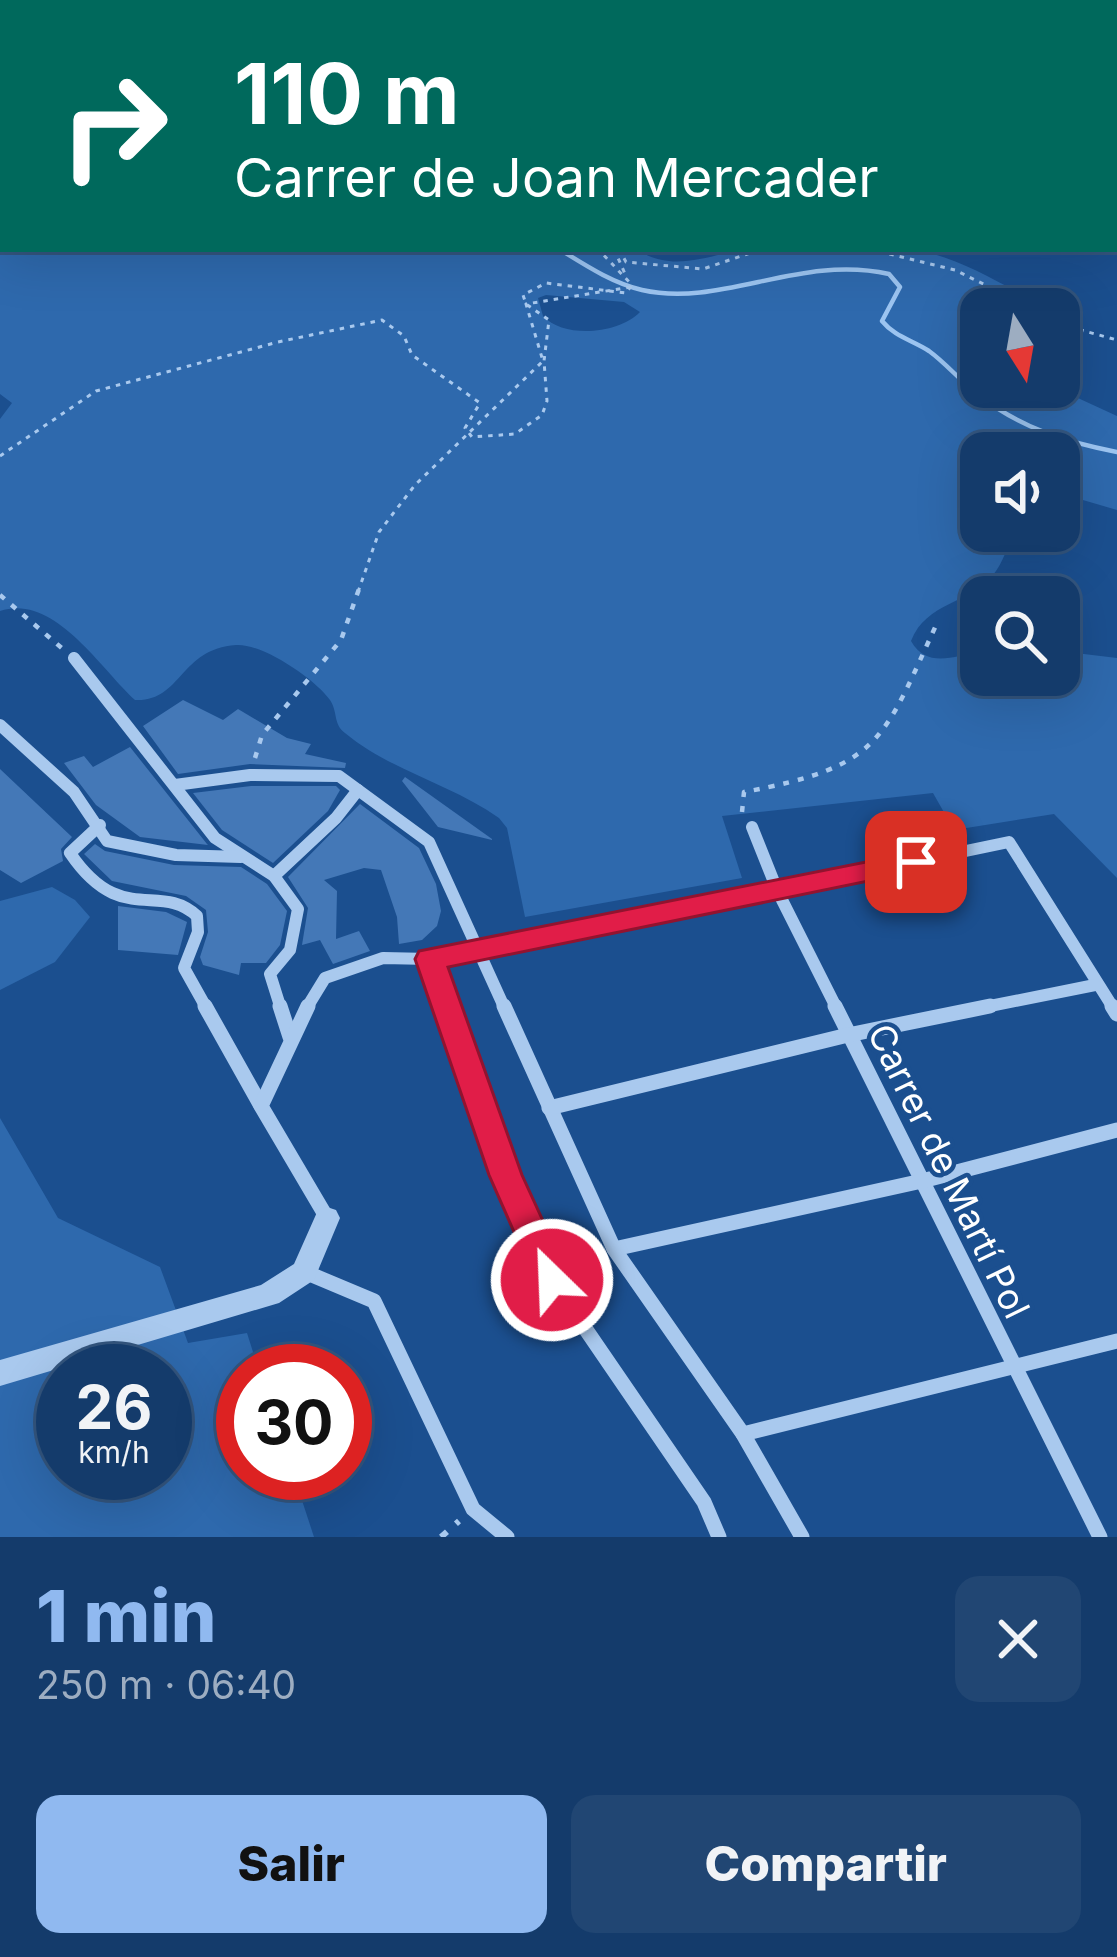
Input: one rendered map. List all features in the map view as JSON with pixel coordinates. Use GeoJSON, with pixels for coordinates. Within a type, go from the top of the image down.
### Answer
{"type":"FeatureCollection","features":[{"type":"Feature","properties":{"kind":"street"},"geometry":{"type":"LineString","coordinates":[[74,658],[215,838],[274,876],[298,909],[290,950],[270,974],[290,1037]]}},
{"type":"Feature","properties":{"kind":"street"},"geometry":{"type":"LineString","coordinates":[[0,725],[100,825],[107,841],[152,852],[242,857]]}},
{"type":"Feature","properties":{"kind":"street"},"geometry":{"type":"LineString","coordinates":[[175,785],[250,775],[339,776],[429,842],[614,1249],[743,1434],[802,1537]]}},
{"type":"Feature","properties":{"kind":"street"},"geometry":{"type":"LineString","coordinates":[[274,876],[336,818],[358,790]]}},
{"type":"Feature","properties":{"kind":"street"},"geometry":{"type":"LineString","coordinates":[[0,1373],[269,1295],[304,1272],[327,1217],[184,968],[198,932],[197,916],[185,905],[115,901],[87,880],[70,853],[100,825]]}},
{"type":"Feature","properties":{"kind":"street","name":"Carrer de Martí Pol"},"geometry":{"type":"LineString","coordinates":[[752,827],[778,892],[848,1035],[1100,1537]]}},
{"type":"Feature","properties":{"kind":"street"},"geometry":{"type":"LineString","coordinates":[[260,1106],[290,1037],[325,978],[383,958],[430,959],[479,952],[1009,842],[1117,1013]]}},
{"type":"Feature","properties":{"kind":"street"},"geometry":{"type":"LineString","coordinates":[[430,959],[506,1175],[552,1280],[704,1502],[719,1537]]}},
{"type":"Feature","properties":{"kind":"street"},"geometry":{"type":"LineString","coordinates":[[549,1108],[848,1035],[1096,985]]}},
{"type":"Feature","properties":{"kind":"street"},"geometry":{"type":"LineString","coordinates":[[614,1249],[922,1181],[1117,1130]]}},
{"type":"Feature","properties":{"kind":"street"},"geometry":{"type":"LineString","coordinates":[[304,1272],[374,1301],[439,1430],[472,1509],[507,1537]]}},
{"type":"Feature","properties":{"kind":"street"},"geometry":{"type":"LineString","coordinates":[[743,1434],[1117,1341]]}},
{"type":"Feature","properties":{"kind":"path"},"geometry":{"type":"LineString","coordinates":[[601,252],[628,277],[632,287]]}},
{"type":"Feature","properties":{"kind":"path"},"geometry":{"type":"LineString","coordinates":[[617,252],[632,287]]}},
{"type":"Feature","properties":{"kind":"path"},"geometry":{"type":"LineString","coordinates":[[618,252],[626,262],[703,269],[753,252]]}},
{"type":"Feature","properties":{"kind":"path"},"geometry":{"type":"LineString","coordinates":[[888,252],[914,256],[1002,288]]}},
{"type":"Feature","properties":{"kind":"path"},"geometry":{"type":"LineString","coordinates":[[467,433],[496,439],[534,422],[548,402],[526,291],[544,283],[610,295],[632,287]]}},
{"type":"Feature","properties":{"kind":"path"},"geometry":{"type":"LineString","coordinates":[[526,304],[632,287]]}},
{"type":"Feature","properties":{"kind":"path"},"geometry":{"type":"LineString","coordinates":[[250,775],[262,735],[340,640],[379,532],[415,485],[543,361],[553,334],[549,320],[526,304]]}},
{"type":"Feature","properties":{"kind":"path"},"geometry":{"type":"LineString","coordinates":[[0,456],[96,391],[257,347],[382,320],[404,336],[412,355],[480,403],[465,428],[467,433]]}},
{"type":"Feature","properties":{"kind":"path"},"geometry":{"type":"LineString","coordinates":[[1080,330],[1117,340]]}},
{"type":"Feature","properties":{"kind":"path"},"geometry":{"type":"LineString","coordinates":[[0,595],[74,658]]}},
{"type":"Feature","properties":{"kind":"path"},"geometry":{"type":"LineString","coordinates":[[752,827],[739,807],[744,792],[843,767],[874,737],[917,673],[938,621]]}},
{"type":"Feature","properties":{"kind":"path"},"geometry":{"type":"LineString","coordinates":[[441,1537],[472,1509]]}},
{"type":"Feature","properties":{"kind":"shaded area"},"geometry":{"type":"Polygon","coordinates":[[[0,252],[641,252],[679,261],[731,252],[926,252],[978,271],[1010,288],[960,288],[960,408],[1080,408],[1080,399],[1117,416],[1117,510],[1080,499],[1080,432],[960,432],[960,552],[1005,552],[991,576],[960,576],[960,599],[927,618],[911,641],[933,658],[960,656],[960,696],[1080,696],[1080,654],[1117,658],[1117,878],[1054,814],[954,830],[933,793],[722,816],[742,878],[525,917],[507,828],[499,818],[363,746],[341,729],[323,692],[287,664],[247,646],[217,649],[191,665],[163,693],[135,700],[57,623],[20,608],[0,611],[0,419],[12,403],[0,394],[0,252]],[[538,298],[543,316],[577,331],[606,329],[640,312],[624,302],[538,298]]]}},
{"type":"Feature","properties":{"kind":"shaded area"},"geometry":{"type":"Polygon","coordinates":[[[52,887],[75,900],[90,917],[55,962],[0,990],[0,901],[52,887]]]}},
{"type":"Feature","properties":{"kind":"shaded area"},"geometry":{"type":"Polygon","coordinates":[[[0,1118],[58,1218],[160,1267],[188,1343],[247,1333],[250,1344],[216,1344],[216,1500],[302,1500],[314,1537],[0,1537],[0,1118]]]}},
{"type":"Feature","properties":{"kind":"building"},"geometry":{"type":"Polygon","coordinates":[[[183,700],[223,720],[238,709],[287,738],[311,744],[305,754],[346,763],[345,768],[250,764],[178,774],[143,726],[183,700]]]}},
{"type":"Feature","properties":{"kind":"building"},"geometry":{"type":"Polygon","coordinates":[[[130,747],[208,845],[140,837],[96,805],[64,763],[84,756],[93,767],[130,747]]]}},
{"type":"Feature","properties":{"kind":"building"},"geometry":{"type":"Polygon","coordinates":[[[0,769],[72,837],[61,849],[63,861],[21,883],[0,870],[0,769]]]}},
{"type":"Feature","properties":{"kind":"building"},"geometry":{"type":"Polygon","coordinates":[[[405,777],[492,840],[438,827],[402,781],[405,777]]]}},
{"type":"Feature","properties":{"kind":"building"},"geometry":{"type":"Polygon","coordinates":[[[251,786],[336,786],[340,790],[328,811],[273,863],[222,830],[193,793],[251,786]]]}},
{"type":"Feature","properties":{"kind":"building"},"geometry":{"type":"Polygon","coordinates":[[[360,804],[419,848],[436,884],[441,911],[437,926],[422,940],[399,944],[397,917],[381,870],[364,868],[324,880],[337,891],[336,939],[359,931],[370,951],[333,964],[320,940],[302,945],[308,908],[288,877],[360,804]]]}},
{"type":"Feature","properties":{"kind":"building"},"geometry":{"type":"Polygon","coordinates":[[[95,844],[105,851],[174,865],[241,867],[267,884],[287,911],[280,945],[266,963],[241,963],[239,975],[203,965],[206,910],[186,896],[112,881],[84,854],[95,844]]]}},
{"type":"Feature","properties":{"kind":"building"},"geometry":{"type":"Polygon","coordinates":[[[118,906],[166,912],[187,922],[178,955],[118,950],[118,906]]]}},
{"type":"Feature","properties":{"kind":"waterway"},"geometry":{"type":"LineString","coordinates":[[564,252],[620,283],[672,294],[824,271],[889,274],[900,287],[882,321],[892,331],[929,351],[972,390],[1027,425],[1117,452]]}},
{"type":"Feature","properties":{"kind":"route"},"geometry":{"type":"LineString","coordinates":[[552,1280],[506,1175],[430,959],[916,862]]}}]}
